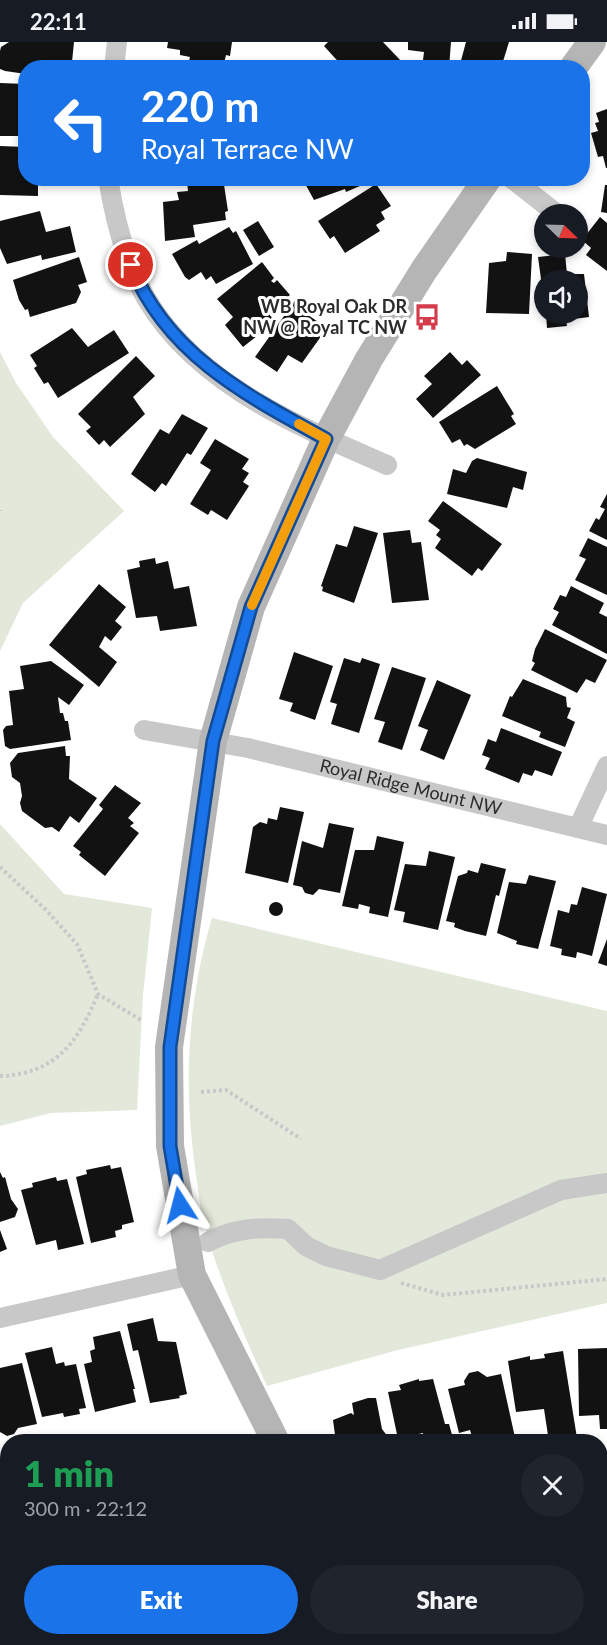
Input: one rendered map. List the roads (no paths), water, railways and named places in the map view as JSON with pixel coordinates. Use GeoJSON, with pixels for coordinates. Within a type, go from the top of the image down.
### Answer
{"type":"FeatureCollection","features":[{"type":"Feature","properties":{"kind":"street"},"geometry":{"type":"LineString","coordinates":[[115,60],[117,42]]}},
{"type":"Feature","properties":{"kind":"street"},"geometry":{"type":"LineString","coordinates":[[579,60],[592,42]]}},
{"type":"Feature","properties":{"kind":"street"},"geometry":{"type":"LineString","coordinates":[[110,186],[120,237],[138,284],[165,324],[207,368],[252,398],[326,439],[387,465]]}},
{"type":"Feature","properties":{"kind":"street"},"geometry":{"type":"LineString","coordinates":[[272,1434],[192,1275],[170,1146],[170,1047],[213,741],[251,607],[326,439],[369,359],[479,186]]}},
{"type":"Feature","properties":{"kind":"street"},"geometry":{"type":"LineString","coordinates":[[521,186],[544,204]]}},
{"type":"Feature","properties":{"kind":"street","name":"Royal Ridge Mount NW"},"geometry":{"type":"LineString","coordinates":[[144,730],[213,741],[607,835]]}},
{"type":"Feature","properties":{"kind":"street"},"geometry":{"type":"LineString","coordinates":[[578,828],[607,766]]}},
{"type":"Feature","properties":{"kind":"street"},"geometry":{"type":"LineString","coordinates":[[208,1242],[223,1234],[248,1228],[288,1229],[306,1246],[326,1256],[381,1270],[561,1190],[607,1183]]}},
{"type":"Feature","properties":{"kind":"street"},"geometry":{"type":"LineString","coordinates":[[0,1318],[192,1275]]}},
{"type":"Feature","properties":{"kind":"place","name":"WB Royal Oak DR NW @ Royal TC NW"},"geometry":{"type":"Point","coordinates":[427,317]}}]}
